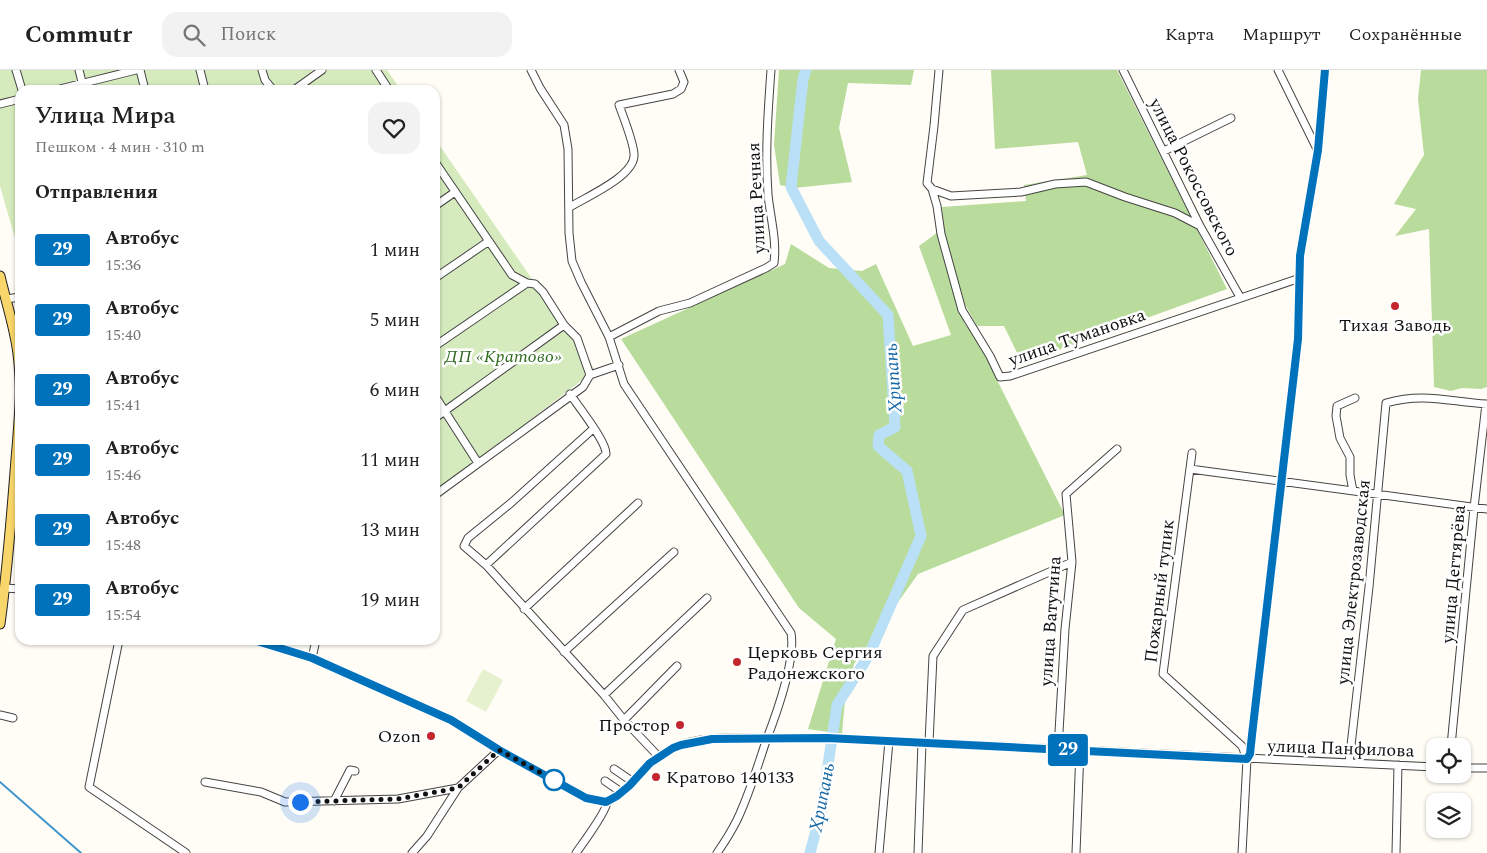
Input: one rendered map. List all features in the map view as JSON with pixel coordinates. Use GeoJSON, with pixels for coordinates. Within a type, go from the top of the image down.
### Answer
{"type":"FeatureCollection","features":[{"type":"Feature","properties":{"kind":"main road"},"geometry":{"type":"LineString","coordinates":[[0,276],[15,340]]}},
{"type":"Feature","properties":{"kind":"main road"},"geometry":{"type":"LineString","coordinates":[[0,624],[15,504]]}},
{"type":"Feature","properties":{"kind":"street"},"geometry":{"type":"LineString","coordinates":[[16,70],[20,85]]}},
{"type":"Feature","properties":{"kind":"street"},"geometry":{"type":"LineString","coordinates":[[79,70],[83,85]]}},
{"type":"Feature","properties":{"kind":"street"},"geometry":{"type":"LineString","coordinates":[[89,85],[136,70]]}},
{"type":"Feature","properties":{"kind":"street"},"geometry":{"type":"LineString","coordinates":[[140,70],[144,85]]}},
{"type":"Feature","properties":{"kind":"street"},"geometry":{"type":"LineString","coordinates":[[200,70],[204,85]]}},
{"type":"Feature","properties":{"kind":"street"},"geometry":{"type":"LineString","coordinates":[[262,70],[270,85]]}},
{"type":"Feature","properties":{"kind":"street"},"geometry":{"type":"LineString","coordinates":[[301,85],[322,70]]}},
{"type":"Feature","properties":{"kind":"street"},"geometry":{"type":"LineString","coordinates":[[376,70],[386,85]]}},
{"type":"Feature","properties":{"kind":"street"},"geometry":{"type":"LineString","coordinates":[[531,70],[540,88],[564,125],[568,148],[569,233],[572,260],[609,337],[624,384],[791,633],[791,655],[768,738],[748,795],[736,822],[716,853]]}},
{"type":"Feature","properties":{"kind":"street"},"geometry":{"type":"LineString","coordinates":[[570,207],[614,181],[633,164],[635,155],[620,105],[673,94],[682,89],[684,82],[679,70]]}},
{"type":"Feature","properties":{"kind":"street","name":"улица Речная"},"geometry":{"type":"LineString","coordinates":[[609,337],[658,311],[690,303],[774,263],[776,250],[768,195],[771,70]]}},
{"type":"Feature","properties":{"kind":"street","name":"улица Тумановка"},"geometry":{"type":"LineString","coordinates":[[939,70],[927,183],[932,189],[937,206],[941,234],[962,310],[990,356],[1000,377],[1010,376],[1300,278]]}},
{"type":"Feature","properties":{"kind":"street","name":"улица Рокоссовского"},"geometry":{"type":"LineString","coordinates":[[1123,70],[1200,226],[1240,297]]}},
{"type":"Feature","properties":{"kind":"street"},"geometry":{"type":"LineString","coordinates":[[1278,70],[1318,150]]}},
{"type":"Feature","properties":{"kind":"street"},"geometry":{"type":"LineString","coordinates":[[1242,853],[1247,759],[1251,744],[1298,339],[1300,256],[1318,150],[1325,70]]}},
{"type":"Feature","properties":{"kind":"street"},"geometry":{"type":"LineString","coordinates":[[0,104],[15,100]]}},
{"type":"Feature","properties":{"kind":"street"},"geometry":{"type":"LineString","coordinates":[[1164,151],[1231,118]]}},
{"type":"Feature","properties":{"kind":"street"},"geometry":{"type":"LineString","coordinates":[[440,170],[512,275],[527,283],[535,284],[564,325],[576,338],[590,375]]}},
{"type":"Feature","properties":{"kind":"street"},"geometry":{"type":"LineString","coordinates":[[932,189],[951,196],[1021,192],[1055,184],[1086,182],[1175,213],[1200,226]]}},
{"type":"Feature","properties":{"kind":"street"},"geometry":{"type":"LineString","coordinates":[[440,202],[455,192]]}},
{"type":"Feature","properties":{"kind":"street"},"geometry":{"type":"LineString","coordinates":[[440,275],[489,242]]}},
{"type":"Feature","properties":{"kind":"street"},"geometry":{"type":"LineString","coordinates":[[440,343],[527,283]]}},
{"type":"Feature","properties":{"kind":"street"},"geometry":{"type":"LineString","coordinates":[[6,299],[15,297]]}},
{"type":"Feature","properties":{"kind":"street"},"geometry":{"type":"LineString","coordinates":[[440,414],[564,325]]}},
{"type":"Feature","properties":{"kind":"street"},"geometry":{"type":"LineString","coordinates":[[440,491],[583,386],[590,375],[619,365]]}},
{"type":"Feature","properties":{"kind":"street"},"geometry":{"type":"LineString","coordinates":[[486,565],[605,457],[607,451],[605,446],[570,394]]}},
{"type":"Feature","properties":{"kind":"street","name":"улица Электрозаводская"},"geometry":{"type":"LineString","coordinates":[[1349,763],[1369,587],[1386,403],[1420,397],[1486,404]]}},
{"type":"Feature","properties":{"kind":"street"},"geometry":{"type":"LineString","coordinates":[[1353,491],[1350,457],[1340,438],[1336,416],[1338,406],[1355,398]]}},
{"type":"Feature","properties":{"kind":"street"},"geometry":{"type":"LineString","coordinates":[[440,404],[478,463]]}},
{"type":"Feature","properties":{"kind":"street","name":"улица Дегтярёва"},"geometry":{"type":"LineString","coordinates":[[1452,738],[1486,404]]}},
{"type":"Feature","properties":{"kind":"street"},"geometry":{"type":"LineString","coordinates":[[593,428],[510,504],[468,538],[464,546],[486,565],[659,757]]}},
{"type":"Feature","properties":{"kind":"street","name":"улица Ватутина"},"geometry":{"type":"LineString","coordinates":[[1058,749],[1064,638],[1072,562],[1066,494],[1117,449]]}},
{"type":"Feature","properties":{"kind":"street","name":"Пожарный тупик"},"geometry":{"type":"LineString","coordinates":[[1192,453],[1163,674],[1242,746],[1247,759]]}},
{"type":"Feature","properties":{"kind":"street"},"geometry":{"type":"LineString","coordinates":[[1190,469],[1487,509]]}},
{"type":"Feature","properties":{"kind":"street"},"geometry":{"type":"LineString","coordinates":[[524,609],[638,503]]}},
{"type":"Feature","properties":{"kind":"street"},"geometry":{"type":"LineString","coordinates":[[564,652],[674,552]]}},
{"type":"Feature","properties":{"kind":"street"},"geometry":{"type":"LineString","coordinates":[[918,853],[933,656],[963,610],[1072,562]]}},
{"type":"Feature","properties":{"kind":"street"},"geometry":{"type":"LineString","coordinates":[[5,588],[15,589]]}},
{"type":"Feature","properties":{"kind":"street"},"geometry":{"type":"LineString","coordinates":[[604,695],[708,598]]}},
{"type":"Feature","properties":{"kind":"street"},"geometry":{"type":"LineString","coordinates":[[118,645],[89,787],[186,853]]}},
{"type":"Feature","properties":{"kind":"street"},"geometry":{"type":"LineString","coordinates":[[270,645],[312,658],[451,720],[499,750],[586,798],[606,802],[607,806],[603,814],[576,853]]}},
{"type":"Feature","properties":{"kind":"street"},"geometry":{"type":"LineString","coordinates":[[312,658],[315,645]]}},
{"type":"Feature","properties":{"kind":"street"},"geometry":{"type":"LineString","coordinates":[[624,720],[677,666]]}},
{"type":"Feature","properties":{"kind":"street"},"geometry":{"type":"LineString","coordinates":[[0,715],[13,718]]}},
{"type":"Feature","properties":{"kind":"street","name":"улица Панфилова"},"geometry":{"type":"LineString","coordinates":[[606,802],[621,792],[650,763],[659,757],[681,745],[705,740],[836,738],[1426,767]]}},
{"type":"Feature","properties":{"kind":"street"},"geometry":{"type":"LineString","coordinates":[[878,853],[889,741]]}},
{"type":"Feature","properties":{"kind":"street"},"geometry":{"type":"LineString","coordinates":[[412,853],[427,836],[458,788],[499,750]]}},
{"type":"Feature","properties":{"kind":"street"},"geometry":{"type":"LineString","coordinates":[[1076,853],[1080,750]]}},
{"type":"Feature","properties":{"kind":"street"},"geometry":{"type":"LineString","coordinates":[[1396,853],[1398,765]]}},
{"type":"Feature","properties":{"kind":"street"},"geometry":{"type":"LineString","coordinates":[[1471,768],[1487,768]]}},
{"type":"Feature","properties":{"kind":"street"},"geometry":{"type":"LineString","coordinates":[[614,769],[632,782]]}},
{"type":"Feature","properties":{"kind":"street"},"geometry":{"type":"LineString","coordinates":[[332,802],[350,770],[355,771]]}},
{"type":"Feature","properties":{"kind":"street"},"geometry":{"type":"LineString","coordinates":[[605,781],[621,792]]}},
{"type":"Feature","properties":{"kind":"street"},"geometry":{"type":"LineString","coordinates":[[205,782],[261,792],[285,802],[398,799],[458,788]]}},
{"type":"Feature","properties":{"kind":"green space"},"geometry":{"type":"Polygon","coordinates":[[[0,70],[387,70],[398,85],[15,85],[15,238],[0,186],[0,70]]]}},
{"type":"Feature","properties":{"kind":"green space"},"geometry":{"type":"Polygon","coordinates":[[[779,70],[914,70],[911,85],[848,83],[839,128],[852,182],[794,188],[780,185],[774,145],[779,70]]]}},
{"type":"Feature","properties":{"kind":"green space"},"geometry":{"type":"Polygon","coordinates":[[[991,70],[1117,70],[1227,289],[1022,363],[1004,326],[977,326],[962,299],[945,235],[942,207],[1026,201],[1024,185],[1087,175],[1078,142],[995,149],[991,70]]]}},
{"type":"Feature","properties":{"kind":"green space"},"geometry":{"type":"Polygon","coordinates":[[[1421,70],[1487,70],[1487,387],[1481,389],[1462,388],[1451,391],[1434,387],[1429,229],[1395,236],[1416,209],[1394,204],[1424,155],[1418,99],[1421,70]]]}},
{"type":"Feature","properties":{"kind":"green space","name":"ДП «Кратово»"},"geometry":{"type":"Polygon","coordinates":[[[440,146],[595,370],[440,489],[440,146]]]}},
{"type":"Feature","properties":{"kind":"green space"},"geometry":{"type":"Polygon","coordinates":[[[938,232],[965,324],[985,351],[998,382],[1065,515],[918,574],[854,664],[845,700],[842,734],[808,729],[836,639],[799,608],[621,339],[785,264],[791,244],[829,268],[862,271],[876,264],[913,346],[951,335],[919,246],[938,232]]]}},
{"type":"Feature","properties":{"kind":"green space"},"geometry":{"type":"Polygon","coordinates":[[[483,669],[503,680],[486,712],[466,701],[483,669]]]}},
{"type":"Feature","properties":{"kind":"waterway","name":"Хрипань"},"geometry":{"type":"LineString","coordinates":[[806,70],[803,79],[791,187],[819,241],[888,315],[895,427],[879,435],[878,446],[907,471],[921,536],[869,655],[837,705],[821,812],[810,853]]}},
{"type":"Feature","properties":{"kind":"waterway"},"geometry":{"type":"LineString","coordinates":[[0,782],[81,853]]}},
{"type":"Feature","properties":{"kind":"bus line","name":"29"},"geometry":{"type":"LineString","coordinates":[[271,645],[312,658],[451,720],[499,750],[594,801],[606,802],[617,796],[650,763],[673,748],[712,739],[827,738],[1247,759],[1250,754],[1298,339],[1300,256],[1318,150],[1325,70]]}},
{"type":"Feature","properties":{"kind":"place","name":"Тихая Заводь"},"geometry":{"type":"Point","coordinates":[1395,306]}},
{"type":"Feature","properties":{"kind":"place","name":"Церковь Сергия Радонежского"},"geometry":{"type":"Point","coordinates":[737,662]}},
{"type":"Feature","properties":{"kind":"place","name":"Простор"},"geometry":{"type":"Point","coordinates":[680,725]}},
{"type":"Feature","properties":{"kind":"place","name":"Ozon"},"geometry":{"type":"Point","coordinates":[431,736]}},
{"type":"Feature","properties":{"kind":"place","name":"Кратово 140133"},"geometry":{"type":"Point","coordinates":[656,777]}},
{"type":"Feature","properties":{"kind":"route"},"geometry":{"type":"LineString","coordinates":[[300,802],[398,799],[458,788],[499,750],[554,780]]}}]}
